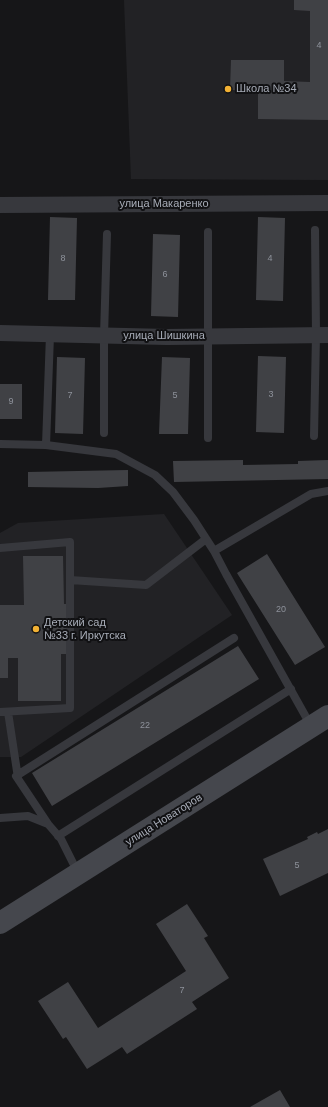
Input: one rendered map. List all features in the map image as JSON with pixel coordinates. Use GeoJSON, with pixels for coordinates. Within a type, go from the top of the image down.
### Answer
{"type":"FeatureCollection","features":[{"type":"Feature","properties":{"kind":"main road","name":"улица Новаторов"},"geometry":{"type":"LineString","coordinates":[[0,923],[320,721]]}},
{"type":"Feature","properties":{"kind":"street","name":"улица Макаренко"},"geometry":{"type":"LineString","coordinates":[[0,205],[328,203]]}},
{"type":"Feature","properties":{"kind":"street","name":"улица Шишкина"},"geometry":{"type":"LineString","coordinates":[[0,334],[208,337],[322,335]]}},
{"type":"Feature","properties":{"kind":"lane"},"geometry":{"type":"LineString","coordinates":[[314,436],[322,335],[315,230]]}},
{"type":"Feature","properties":{"kind":"lane"},"geometry":{"type":"LineString","coordinates":[[208,232],[208,438]]}},
{"type":"Feature","properties":{"kind":"lane"},"geometry":{"type":"LineString","coordinates":[[104,433],[104,336],[107,234]]}},
{"type":"Feature","properties":{"kind":"lane"},"geometry":{"type":"LineString","coordinates":[[46,446],[50,335]]}},
{"type":"Feature","properties":{"kind":"lane"},"geometry":{"type":"LineString","coordinates":[[0,444],[46,446],[116,454],[155,475],[173,492],[194,520],[214,552],[291,689],[320,721]]}},
{"type":"Feature","properties":{"kind":"lane"},"geometry":{"type":"LineString","coordinates":[[214,552],[311,494],[328,491]]}},
{"type":"Feature","properties":{"kind":"lane"},"geometry":{"type":"LineString","coordinates":[[70,580],[146,585],[206,539]]}},
{"type":"Feature","properties":{"kind":"lane"},"geometry":{"type":"LineString","coordinates":[[0,548],[70,542],[70,708],[4,712],[18,778],[48,824],[61,839],[79,874]]}},
{"type":"Feature","properties":{"kind":"lane"},"geometry":{"type":"LineString","coordinates":[[18,778],[16,776],[234,638]]}},
{"type":"Feature","properties":{"kind":"lane"},"geometry":{"type":"LineString","coordinates":[[58,836],[291,689]]}},
{"type":"Feature","properties":{"kind":"lane"},"geometry":{"type":"LineString","coordinates":[[0,818],[28,816],[48,824]]}},
{"type":"Feature","properties":{"kind":"shaded area","name":"Школа №34"},"geometry":{"type":"Polygon","coordinates":[[[124,0],[328,0],[328,180],[131,179],[124,0]]]}},
{"type":"Feature","properties":{"kind":"shaded area"},"geometry":{"type":"Polygon","coordinates":[[[164,514],[232,615],[21,757],[0,757],[0,533],[18,523],[164,514]]]}},
{"type":"Feature","properties":{"kind":"building"},"geometry":{"type":"Polygon","coordinates":[[[294,0],[328,0],[328,120],[258,119],[258,91],[230,90],[231,60],[284,60],[284,81],[310,82],[310,11],[294,10],[294,0]]]}},
{"type":"Feature","properties":{"kind":"building"},"geometry":{"type":"Polygon","coordinates":[[[50,217],[77,218],[75,300],[48,300],[50,217]]]}},
{"type":"Feature","properties":{"kind":"building"},"geometry":{"type":"Polygon","coordinates":[[[258,217],[285,218],[283,301],[256,300],[258,217]]]}},
{"type":"Feature","properties":{"kind":"building"},"geometry":{"type":"Polygon","coordinates":[[[153,234],[180,235],[178,317],[151,316],[153,234]]]}},
{"type":"Feature","properties":{"kind":"building"},"geometry":{"type":"Polygon","coordinates":[[[258,356],[286,357],[284,433],[256,432],[258,356]]]}},
{"type":"Feature","properties":{"kind":"building"},"geometry":{"type":"Polygon","coordinates":[[[57,357],[85,358],[83,434],[55,433],[57,357]]]}},
{"type":"Feature","properties":{"kind":"building"},"geometry":{"type":"Polygon","coordinates":[[[162,357],[190,358],[188,434],[159,434],[162,357]]]}},
{"type":"Feature","properties":{"kind":"building"},"geometry":{"type":"Polygon","coordinates":[[[0,384],[22,384],[22,419],[0,419],[0,384]]]}},
{"type":"Feature","properties":{"kind":"building"},"geometry":{"type":"Polygon","coordinates":[[[243,460],[243,465],[298,464],[298,461],[328,460],[328,479],[174,482],[173,461],[243,460]]]}},
{"type":"Feature","properties":{"kind":"building"},"geometry":{"type":"Polygon","coordinates":[[[128,470],[128,486],[98,488],[28,487],[28,472],[128,470]]]}},
{"type":"Feature","properties":{"kind":"building"},"geometry":{"type":"Polygon","coordinates":[[[267,554],[325,647],[295,665],[237,573],[267,554]]]}},
{"type":"Feature","properties":{"kind":"building","name":"Детский сад №33 г. Иркутска"},"geometry":{"type":"Polygon","coordinates":[[[23,556],[63,556],[64,604],[72,604],[72,654],[61,654],[61,701],[18,701],[18,658],[8,658],[8,678],[0,678],[0,605],[24,605],[23,556]]]}},
{"type":"Feature","properties":{"kind":"building"},"geometry":{"type":"Polygon","coordinates":[[[238,646],[259,679],[52,806],[32,773],[238,646]]]}},
{"type":"Feature","properties":{"kind":"building"},"geometry":{"type":"Polygon","coordinates":[[[328,829],[328,873],[280,896],[263,859],[308,839],[307,837],[317,832],[318,834],[328,829]]]}},
{"type":"Feature","properties":{"kind":"building"},"geometry":{"type":"Polygon","coordinates":[[[187,904],[208,936],[204,938],[229,978],[192,1002],[197,1009],[127,1054],[122,1047],[87,1069],[66,1037],[63,1039],[38,1001],[68,982],[98,1028],[186,971],[156,924],[187,904]]]}},
{"type":"Feature","properties":{"kind":"building"},"geometry":{"type":"Polygon","coordinates":[[[280,1090],[290,1107],[250,1107],[280,1090]]]}},
{"type":"Feature","properties":{"kind":"place","name":"Школа №34"},"geometry":{"type":"Point","coordinates":[228,89]}},
{"type":"Feature","properties":{"kind":"place","name":"Детский сад №33 г. Иркутска"},"geometry":{"type":"Point","coordinates":[36,629]}}]}
